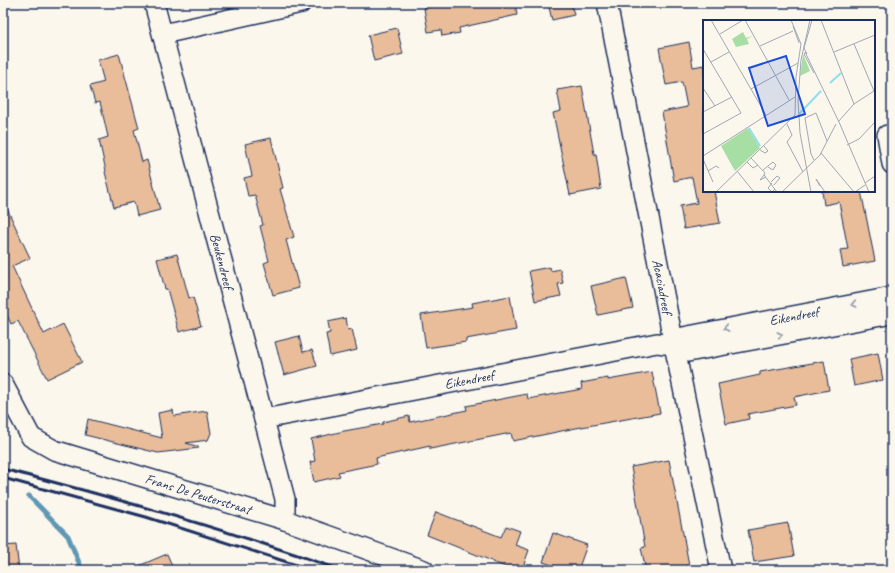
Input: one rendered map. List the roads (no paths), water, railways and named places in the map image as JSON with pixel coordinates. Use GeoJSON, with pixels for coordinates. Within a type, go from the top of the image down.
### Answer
{"type":"FeatureCollection","features":[{"type":"Feature","properties":{"kind":"street","name":"Beukendreef"},"geometry":{"type":"LineString","coordinates":[[154,3],[285,499],[285,520]]}},
{"type":"Feature","properties":{"kind":"street"},"geometry":{"type":"LineString","coordinates":[[163,34],[300,3]]}},
{"type":"Feature","properties":{"kind":"street","name":"Acaciadreef"},"geometry":{"type":"LineString","coordinates":[[606,3],[674,345],[721,570]]}},
{"type":"Feature","properties":{"kind":"street"},"geometry":{"type":"LineString","coordinates":[[886,136],[892,164]]}},
{"type":"Feature","properties":{"kind":"street","name":"Eikendreef"},"geometry":{"type":"LineString","coordinates":[[674,345],[683,337],[892,297]]}},
{"type":"Feature","properties":{"kind":"street","name":"Eikendreef"},"geometry":{"type":"LineString","coordinates":[[264,419],[657,343],[674,345],[688,352],[892,314]]}},
{"type":"Feature","properties":{"kind":"street","name":"Frans De Peuterstraat"},"geometry":{"type":"LineString","coordinates":[[3,384],[31,437],[54,450],[285,520],[424,570]]}},
{"type":"Feature","properties":{"kind":"waterway"},"geometry":{"type":"LineString","coordinates":[[29,496],[68,536],[82,570]]}},
{"type":"Feature","properties":{"kind":"railway"},"geometry":{"type":"LineString","coordinates":[[3,469],[173,516],[341,570]]}},
{"type":"Feature","properties":{"kind":"railway"},"geometry":{"type":"LineString","coordinates":[[3,478],[146,517],[312,570]]}}]}
